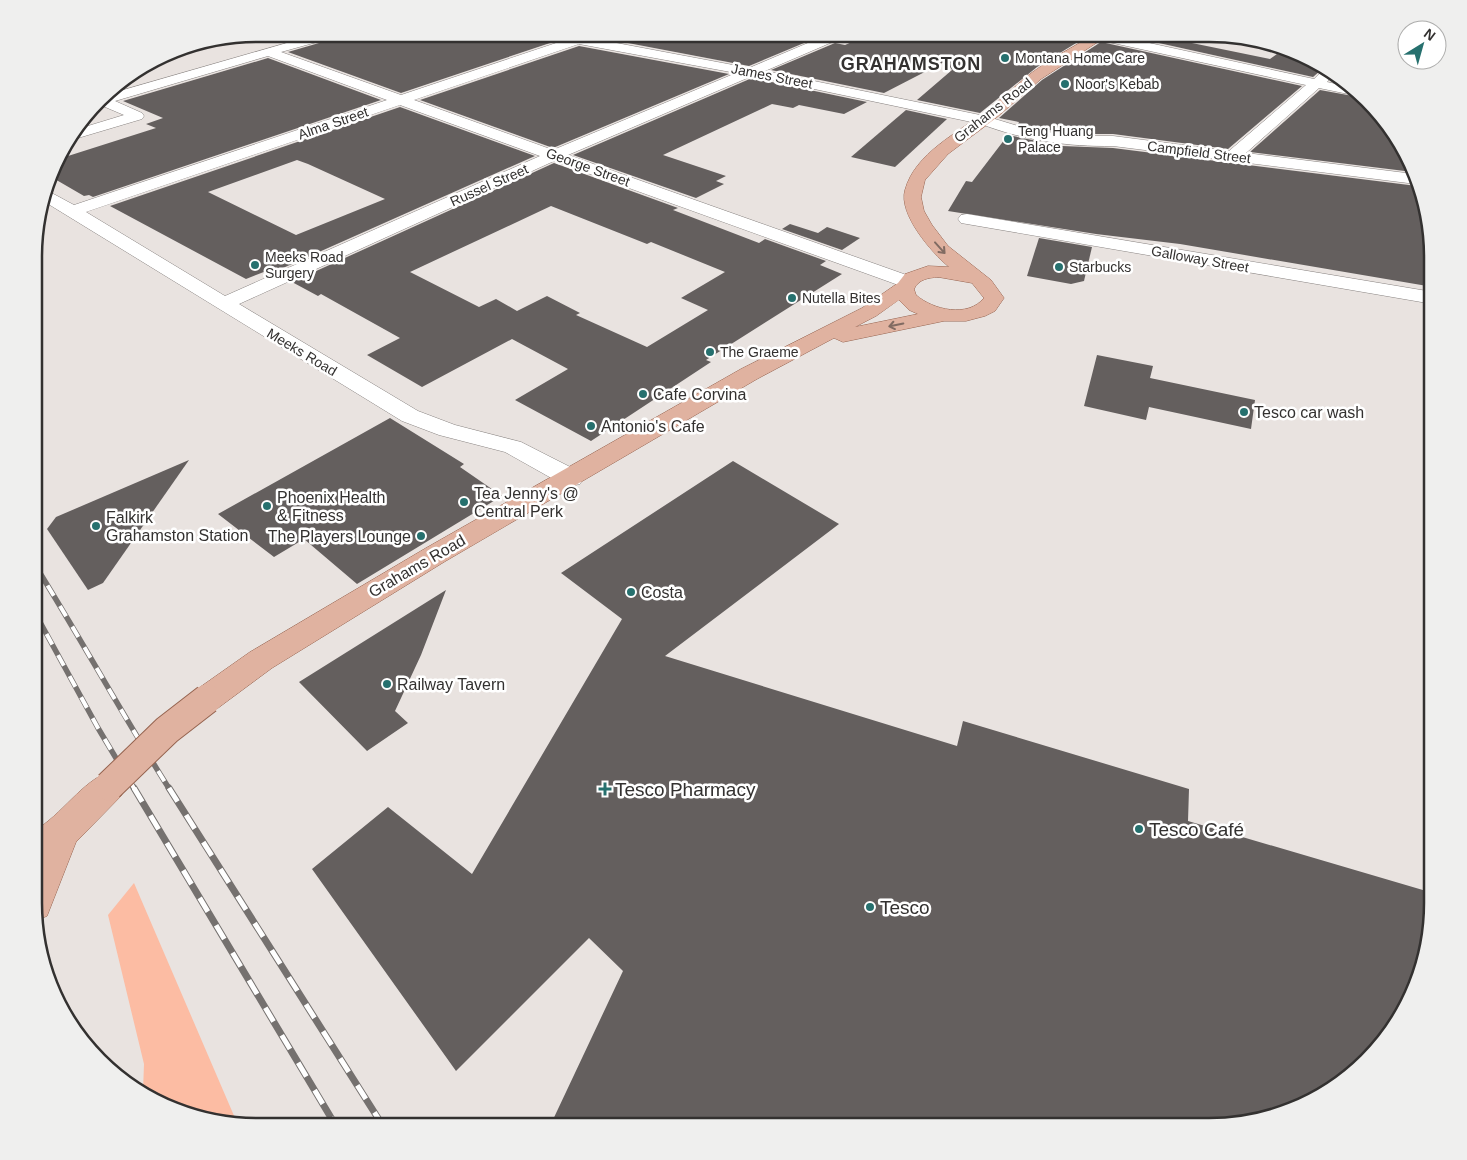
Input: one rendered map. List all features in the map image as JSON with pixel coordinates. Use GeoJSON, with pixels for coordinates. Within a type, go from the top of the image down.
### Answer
{"type":"FeatureCollection","features":[{"type":"Feature","properties":{"kind":"main road","name":"Grahams Road"},"geometry":{"type":"LineString","coordinates":[[806,346],[944,315],[959,316],[976,313],[991,305],[994,298],[992,290],[954,263],[936,245],[916,210],[913,202],[913,191],[924,170],[949,145],[985,120],[1035,77],[1088,42]]}},
{"type":"Feature","properties":{"kind":"main road","name":"Grahams Road"},"geometry":{"type":"LineString","coordinates":[[42,868],[48,841],[167,730],[261,660],[333,616],[749,374],[870,312],[913,272],[916,210]]}},
{"type":"Feature","properties":{"kind":"main road"},"geometry":{"type":"LineString","coordinates":[[944,315],[918,307],[909,300],[905,294],[913,272],[944,271],[975,278]]}},
{"type":"Feature","properties":{"kind":"street"},"geometry":{"type":"LineString","coordinates":[[116,96],[303,42]]}},
{"type":"Feature","properties":{"kind":"street","name":"Alma Street"},"geometry":{"type":"LineString","coordinates":[[72,211],[572,42]]}},
{"type":"Feature","properties":{"kind":"street","name":"James Street"},"geometry":{"type":"LineString","coordinates":[[589,42],[751,72],[985,120]]}},
{"type":"Feature","properties":{"kind":"street","name":"Russel Street"},"geometry":{"type":"LineString","coordinates":[[223,304],[555,155],[821,42]]}},
{"type":"Feature","properties":{"kind":"street"},"geometry":{"type":"LineString","coordinates":[[1129,42],[1343,89]]}},
{"type":"Feature","properties":{"kind":"street","name":"George Street"},"geometry":{"type":"LineString","coordinates":[[268,52],[555,155],[913,272]]}},
{"type":"Feature","properties":{"kind":"street"},"geometry":{"type":"LineString","coordinates":[[1234,156],[1325,76]]}},
{"type":"Feature","properties":{"kind":"street"},"geometry":{"type":"LineString","coordinates":[[83,132],[136,116],[108,103]]}},
{"type":"Feature","properties":{"kind":"street","name":"Campfield Street"},"geometry":{"type":"LineString","coordinates":[[985,120],[998,126],[1040,135],[1100,142],[1113,141],[1409,178]]}},
{"type":"Feature","properties":{"kind":"street","name":"Meeks Road"},"geometry":{"type":"LineString","coordinates":[[51,198],[410,416],[433,426],[513,447],[570,478]]}},
{"type":"Feature","properties":{"kind":"street","name":"Galloway Street"},"geometry":{"type":"LineString","coordinates":[[967,219],[1424,296]]}},
{"type":"Feature","properties":{"kind":"shaded area"},"geometry":{"type":"Polygon","coordinates":[[[134,883],[234,1116],[188,1106],[143,1084],[144,1064],[108,915],[134,883]]]}},
{"type":"Feature","properties":{"kind":"building"},"geometry":{"type":"Polygon","coordinates":[[[322,42],[553,42],[401,93],[288,52],[322,42]]]}},
{"type":"Feature","properties":{"kind":"building"},"geometry":{"type":"Polygon","coordinates":[[[623,42],[806,42],[749,66],[623,42]]]}},
{"type":"Feature","properties":{"kind":"building"},"geometry":{"type":"Polygon","coordinates":[[[852,42],[1078,42],[1037,67],[980,113],[917,100],[952,70],[946,61],[884,93],[771,70],[835,43],[845,45],[852,42]]]}},
{"type":"Feature","properties":{"kind":"building"},"geometry":{"type":"Polygon","coordinates":[[[1101,42],[1302,86],[1228,149],[1113,134],[1083,134],[1048,130],[999,118],[1042,80],[1101,42]]]}},
{"type":"Feature","properties":{"kind":"building"},"geometry":{"type":"Polygon","coordinates":[[[1154,42],[1187,42],[1270,59],[1277,54],[1281,55],[1319,72],[1313,77],[1154,42]]]}},
{"type":"Feature","properties":{"kind":"building"},"geometry":{"type":"Polygon","coordinates":[[[579,46],[729,74],[553,148],[420,100],[579,46]]]}},
{"type":"Feature","properties":{"kind":"building"},"geometry":{"type":"Polygon","coordinates":[[[268,58],[381,100],[93,197],[89,195],[84,196],[57,180],[68,156],[156,128],[146,124],[163,118],[123,101],[268,58]]]}},
{"type":"Feature","properties":{"kind":"building"},"geometry":{"type":"Polygon","coordinates":[[[752,78],[867,102],[844,114],[799,105],[793,108],[772,104],[663,155],[726,176],[716,181],[724,184],[696,198],[573,155],[752,78]]]}},
{"type":"Feature","properties":{"kind":"building"},"geometry":{"type":"Polygon","coordinates":[[[1320,90],[1350,96],[1362,105],[1388,138],[1406,171],[1250,152],[1320,90]]]}},
{"type":"Feature","properties":{"kind":"building"},"geometry":{"type":"Polygon","coordinates":[[[400,107],[535,156],[274,272],[269,270],[246,279],[110,206],[400,107]],[[297,160],[208,192],[296,235],[385,199],[297,160]]]}},
{"type":"Feature","properties":{"kind":"building"},"geometry":{"type":"Polygon","coordinates":[[[906,110],[947,119],[895,167],[851,157],[906,110]]]}},
{"type":"Feature","properties":{"kind":"building"},"geometry":{"type":"Polygon","coordinates":[[[1008,135],[1062,146],[1113,148],[1412,185],[1423,229],[1424,285],[1180,244],[1096,234],[948,211],[966,181],[972,182],[1008,135]]]}},
{"type":"Feature","properties":{"kind":"building"},"geometry":{"type":"Polygon","coordinates":[[[554,163],[678,208],[673,210],[759,243],[765,239],[826,261],[820,265],[842,274],[706,360],[711,362],[591,441],[515,400],[568,369],[512,339],[422,387],[367,355],[400,338],[321,294],[318,296],[292,282],[554,163]],[[551,206],[410,272],[479,307],[496,299],[517,311],[547,296],[580,313],[576,315],[647,347],[708,310],[681,298],[725,272],[651,242],[647,244],[551,206]]]}},
{"type":"Feature","properties":{"kind":"building"},"geometry":{"type":"Polygon","coordinates":[[[790,224],[818,233],[827,227],[860,238],[842,250],[782,229],[790,224]]]}},
{"type":"Feature","properties":{"kind":"building","name":"Starbucks"},"geometry":{"type":"Polygon","coordinates":[[[1039,238],[1092,247],[1084,281],[1071,284],[1027,276],[1039,238]]]}},
{"type":"Feature","properties":{"kind":"building"},"geometry":{"type":"Polygon","coordinates":[[[1097,355],[1153,366],[1150,378],[1255,400],[1251,429],[1149,407],[1146,420],[1084,406],[1097,355]]]}},
{"type":"Feature","properties":{"kind":"building"},"geometry":{"type":"Polygon","coordinates":[[[390,418],[464,464],[460,467],[502,496],[357,584],[304,539],[274,557],[218,514],[390,418]]]}},
{"type":"Feature","properties":{"kind":"building","name":"Falkirk Grahamston Station"},"geometry":{"type":"Polygon","coordinates":[[[189,460],[103,583],[88,590],[47,529],[56,517],[189,460]]]}},
{"type":"Feature","properties":{"kind":"building","name":"Tesco"},"geometry":{"type":"Polygon","coordinates":[[[733,461],[839,524],[665,656],[957,746],[963,721],[1189,789],[1188,821],[1424,890],[1423,931],[1417,958],[1408,985],[1396,1010],[1362,1055],[1329,1081],[1305,1095],[1279,1106],[1238,1116],[1210,1118],[554,1118],[623,971],[589,938],[456,1071],[312,869],[388,807],[472,874],[622,619],[561,573],[733,461]]]}},
{"type":"Feature","properties":{"kind":"building"},"geometry":{"type":"Polygon","coordinates":[[[446,590],[421,655],[395,711],[408,723],[367,751],[299,682],[446,590]]]}},
{"type":"Feature","properties":{"kind":"railway"},"geometry":{"type":"LineString","coordinates":[[42,577],[170,790]]}},
{"type":"Feature","properties":{"kind":"railway"},"geometry":{"type":"LineString","coordinates":[[42,626],[98,728],[135,790]]}},
{"type":"Feature","properties":{"kind":"railway"},"geometry":{"type":"LineString","coordinates":[[134,788],[331,1118]]}},
{"type":"Feature","properties":{"kind":"railway"},"geometry":{"type":"LineString","coordinates":[[169,788],[378,1118]]}},
{"type":"Feature","properties":{"kind":"place","name":"Montana Home Care"},"geometry":{"type":"Point","coordinates":[1005,58]}},
{"type":"Feature","properties":{"kind":"place","name":"Noor's Kebab"},"geometry":{"type":"Point","coordinates":[1065,84]}},
{"type":"Feature","properties":{"kind":"place","name":"Teng Huang Palace"},"geometry":{"type":"Point","coordinates":[1008,139]}},
{"type":"Feature","properties":{"kind":"place","name":"Meeks Road Surgery"},"geometry":{"type":"Point","coordinates":[255,265]}},
{"type":"Feature","properties":{"kind":"place","name":"Starbucks"},"geometry":{"type":"Point","coordinates":[1059,267]}},
{"type":"Feature","properties":{"kind":"place","name":"Nutella Bites"},"geometry":{"type":"Point","coordinates":[792,298]}},
{"type":"Feature","properties":{"kind":"place","name":"The Graeme"},"geometry":{"type":"Point","coordinates":[710,352]}},
{"type":"Feature","properties":{"kind":"place","name":"Cafe Corvina"},"geometry":{"type":"Point","coordinates":[643,394]}},
{"type":"Feature","properties":{"kind":"place","name":"Tesco car wash"},"geometry":{"type":"Point","coordinates":[1244,412]}},
{"type":"Feature","properties":{"kind":"place","name":"Antonio's Cafe"},"geometry":{"type":"Point","coordinates":[591,426]}},
{"type":"Feature","properties":{"kind":"place","name":"Tea Jenny's @ Central Perk"},"geometry":{"type":"Point","coordinates":[464,502]}},
{"type":"Feature","properties":{"kind":"place","name":"Phoenix Health & Fitness"},"geometry":{"type":"Point","coordinates":[267,506]}},
{"type":"Feature","properties":{"kind":"place","name":"Falkirk Grahamston Station"},"geometry":{"type":"Point","coordinates":[96,526]}},
{"type":"Feature","properties":{"kind":"place","name":"The Players Lounge"},"geometry":{"type":"Point","coordinates":[421,536]}},
{"type":"Feature","properties":{"kind":"place","name":"Costa"},"geometry":{"type":"Point","coordinates":[631,592]}},
{"type":"Feature","properties":{"kind":"place","name":"Railway Tavern"},"geometry":{"type":"Point","coordinates":[387,684]}},
{"type":"Feature","properties":{"kind":"place","name":"Tesco Pharmacy"},"geometry":{"type":"Point","coordinates":[605,789]}},
{"type":"Feature","properties":{"kind":"place","name":"Tesco Café"},"geometry":{"type":"Point","coordinates":[1139,829]}},
{"type":"Feature","properties":{"kind":"place","name":"Tesco"},"geometry":{"type":"Point","coordinates":[870,907]}},
{"type":"Feature","properties":{"kind":"district","name":"GRAHAMSTON"},"geometry":{"type":"Point","coordinates":[911,64]}}]}
